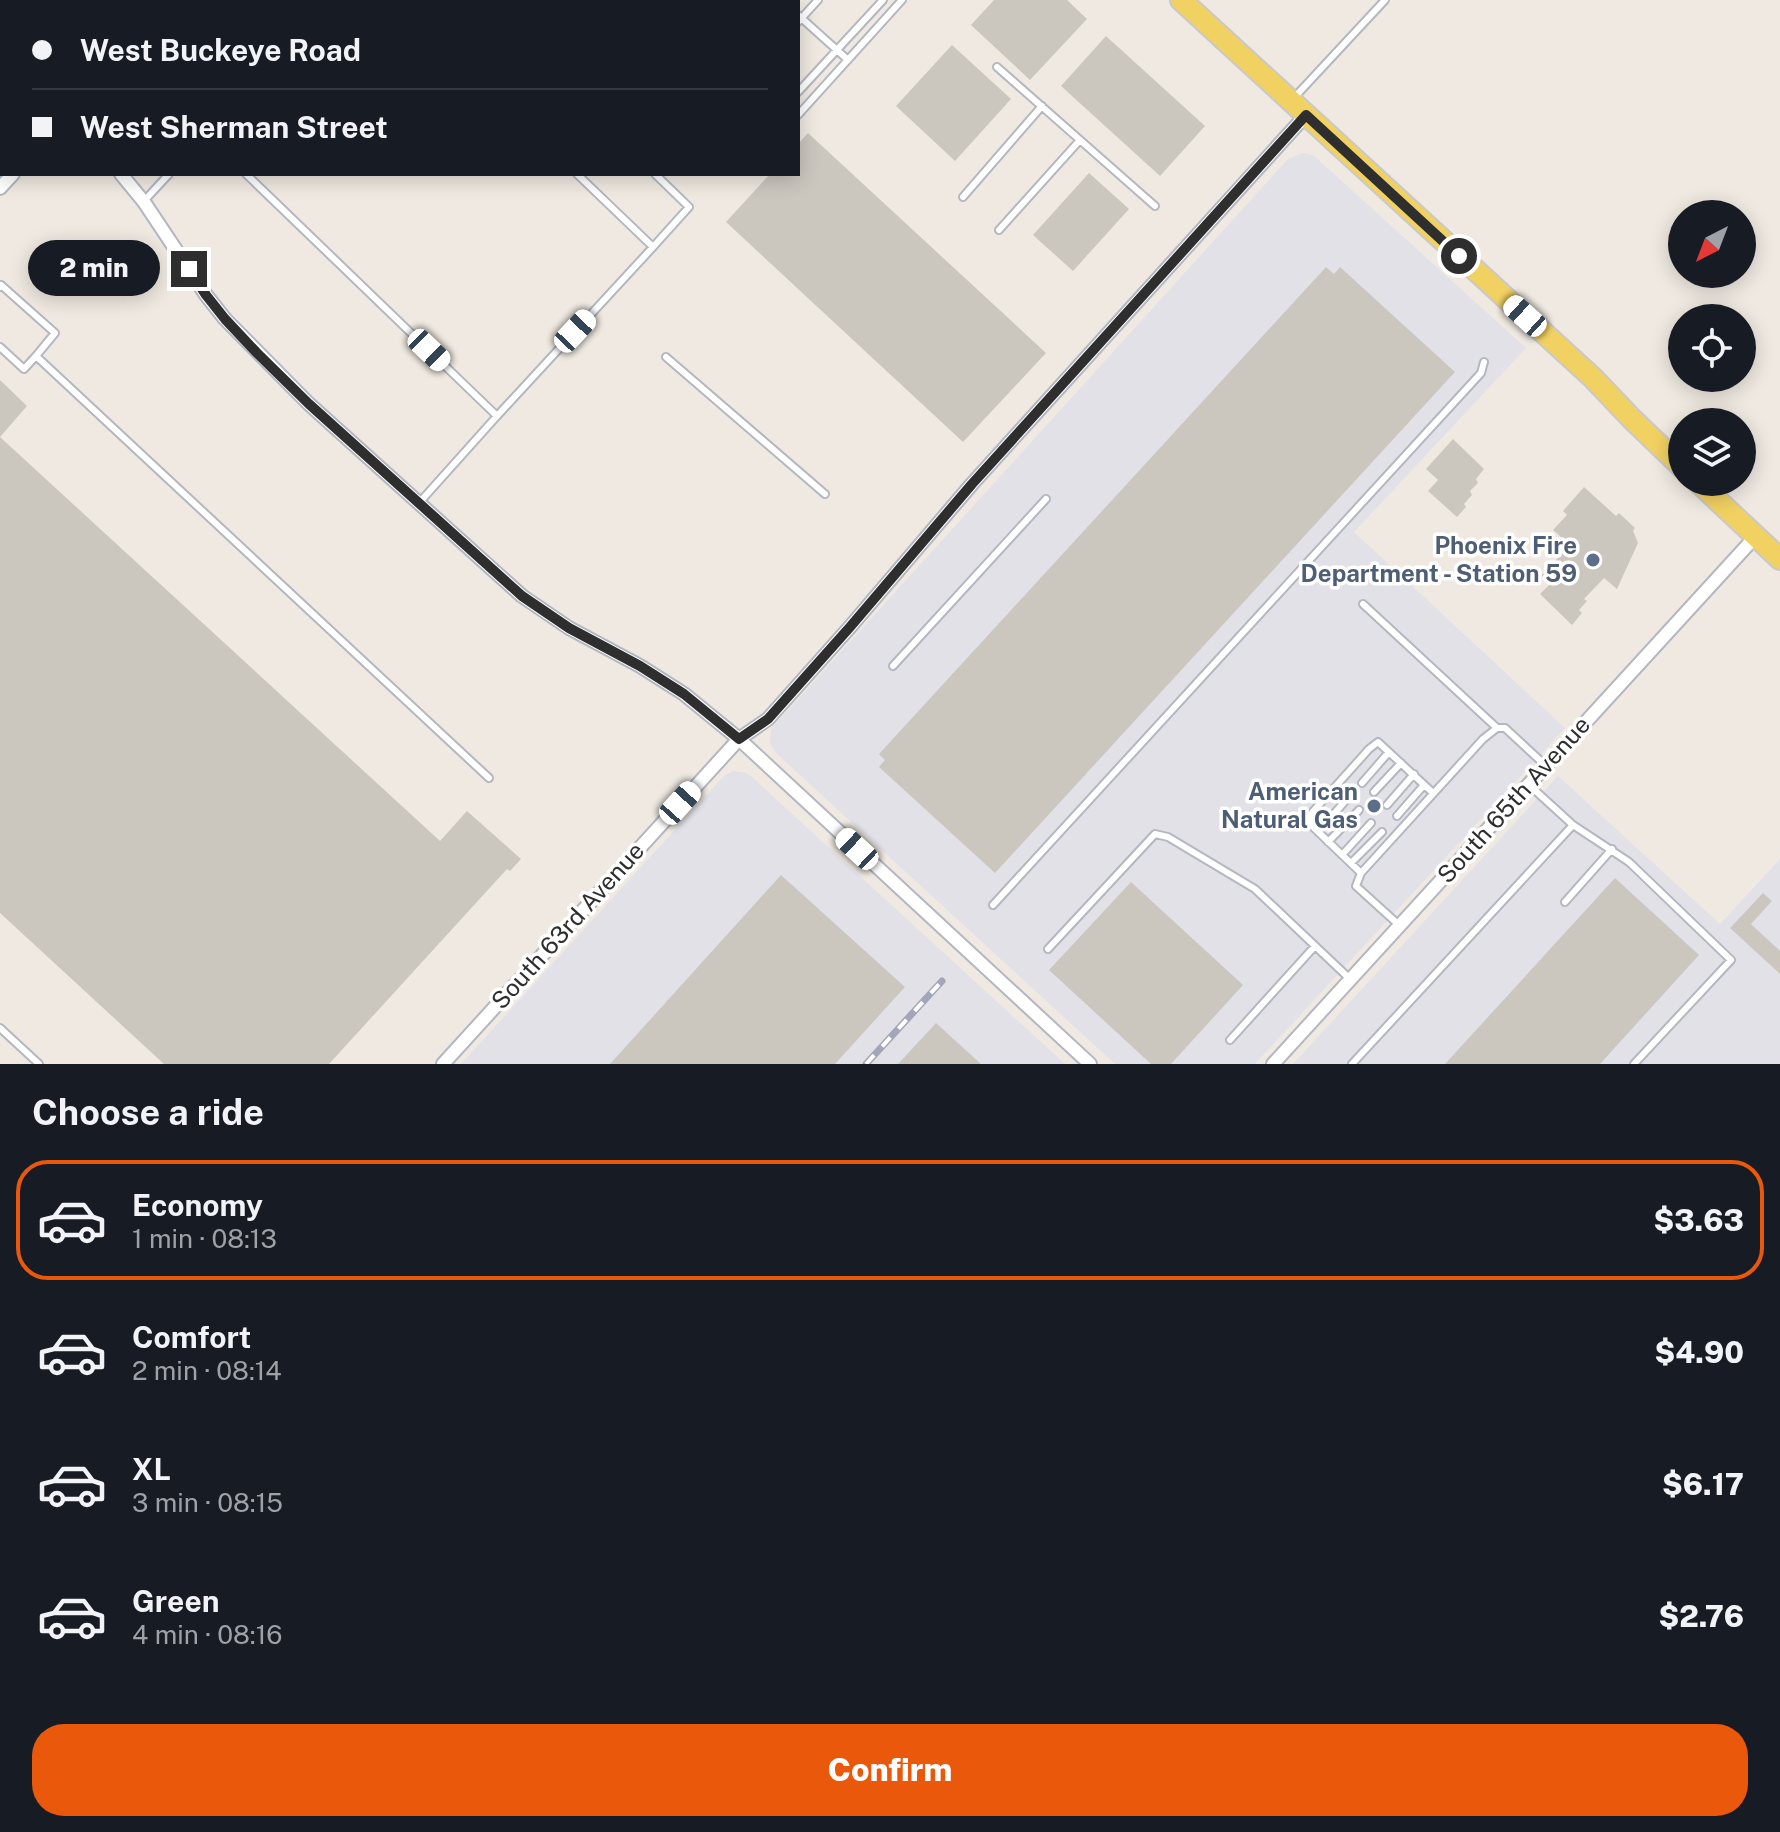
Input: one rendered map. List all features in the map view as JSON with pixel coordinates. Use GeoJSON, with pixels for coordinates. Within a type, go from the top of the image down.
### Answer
{"type":"FeatureCollection","features":[{"type":"Feature","properties":{"kind":"main road"},"geometry":{"type":"LineString","coordinates":[[1181,0],[1593,378],[1668,454]]}},
{"type":"Feature","properties":{"kind":"main road"},"geometry":{"type":"LineString","coordinates":[[1713,496],[1780,559]]}},
{"type":"Feature","properties":{"kind":"street","name":"South 63rd Avenue"},"geometry":{"type":"LineString","coordinates":[[443,1064],[739,739],[768,719],[1298,108]]}},
{"type":"Feature","properties":{"kind":"street"},"geometry":{"type":"LineString","coordinates":[[123,176],[144,201],[225,319],[309,404],[522,596],[569,628],[684,694],[739,739],[1090,1064]]}},
{"type":"Feature","properties":{"kind":"street","name":"South 65th Avenue"},"geometry":{"type":"LineString","coordinates":[[1273,1064],[1755,537]]}},
{"type":"Feature","properties":{"kind":"lane"},"geometry":{"type":"LineString","coordinates":[[800,17],[818,0]]}},
{"type":"Feature","properties":{"kind":"lane"},"geometry":{"type":"LineString","coordinates":[[800,90],[883,0]]}},
{"type":"Feature","properties":{"kind":"lane"},"geometry":{"type":"LineString","coordinates":[[800,113],[902,0]]}},
{"type":"Feature","properties":{"kind":"lane"},"geometry":{"type":"LineString","coordinates":[[1298,108],[1385,0]]}},
{"type":"Feature","properties":{"kind":"lane"},"geometry":{"type":"LineString","coordinates":[[800,19],[848,60]]}},
{"type":"Feature","properties":{"kind":"lane"},"geometry":{"type":"LineString","coordinates":[[997,67],[1155,206]]}},
{"type":"Feature","properties":{"kind":"lane"},"geometry":{"type":"LineString","coordinates":[[963,197],[1042,106]]}},
{"type":"Feature","properties":{"kind":"lane"},"geometry":{"type":"LineString","coordinates":[[999,230],[1080,140]]}},
{"type":"Feature","properties":{"kind":"lane"},"geometry":{"type":"LineString","coordinates":[[144,201],[167,176]]}},
{"type":"Feature","properties":{"kind":"lane"},"geometry":{"type":"LineString","coordinates":[[248,176],[497,416]]}},
{"type":"Feature","properties":{"kind":"lane"},"geometry":{"type":"LineString","coordinates":[[579,176],[653,247]]}},
{"type":"Feature","properties":{"kind":"lane"},"geometry":{"type":"LineString","coordinates":[[419,503],[689,207],[657,176]]}},
{"type":"Feature","properties":{"kind":"lane"},"geometry":{"type":"LineString","coordinates":[[0,287],[55,333],[24,369],[0,347]]}},
{"type":"Feature","properties":{"kind":"lane"},"geometry":{"type":"LineString","coordinates":[[36,356],[489,778]]}},
{"type":"Feature","properties":{"kind":"lane"},"geometry":{"type":"LineString","coordinates":[[666,357],[825,494]]}},
{"type":"Feature","properties":{"kind":"lane"},"geometry":{"type":"LineString","coordinates":[[993,905],[1481,373],[1484,362]]}},
{"type":"Feature","properties":{"kind":"lane"},"geometry":{"type":"LineString","coordinates":[[893,666],[1046,499]]}},
{"type":"Feature","properties":{"kind":"lane"},"geometry":{"type":"LineString","coordinates":[[1363,604],[1497,728]]}},
{"type":"Feature","properties":{"kind":"lane"},"geometry":{"type":"LineString","coordinates":[[1399,925],[1356,886],[1361,873],[1433,793],[1497,728],[1505,728],[1545,765]]}},
{"type":"Feature","properties":{"kind":"lane"},"geometry":{"type":"LineString","coordinates":[[1361,873],[1311,825],[1309,816],[1369,749],[1378,742],[1433,793]]}},
{"type":"Feature","properties":{"kind":"lane"},"geometry":{"type":"LineString","coordinates":[[1362,783],[1389,752]]}},
{"type":"Feature","properties":{"kind":"lane"},"geometry":{"type":"LineString","coordinates":[[1374,792],[1401,763]]}},
{"type":"Feature","properties":{"kind":"lane"},"geometry":{"type":"LineString","coordinates":[[1387,805],[1414,774]]}},
{"type":"Feature","properties":{"kind":"lane"},"geometry":{"type":"LineString","coordinates":[[1528,784],[1573,825],[1629,862],[1731,960],[1634,1064]]}},
{"type":"Feature","properties":{"kind":"lane"},"geometry":{"type":"LineString","coordinates":[[1397,816],[1424,785]]}},
{"type":"Feature","properties":{"kind":"lane"},"geometry":{"type":"LineString","coordinates":[[1318,832],[1347,799]]}},
{"type":"Feature","properties":{"kind":"lane"},"geometry":{"type":"LineString","coordinates":[[1328,842],[1359,810]]}},
{"type":"Feature","properties":{"kind":"lane"},"geometry":{"type":"LineString","coordinates":[[1342,855],[1371,823]]}},
{"type":"Feature","properties":{"kind":"lane"},"geometry":{"type":"LineString","coordinates":[[1352,1064],[1573,825]]}},
{"type":"Feature","properties":{"kind":"lane"},"geometry":{"type":"LineString","coordinates":[[1351,863],[1382,832]]}},
{"type":"Feature","properties":{"kind":"lane"},"geometry":{"type":"LineString","coordinates":[[1048,949],[1155,834],[1168,837],[1255,889],[1350,979]]}},
{"type":"Feature","properties":{"kind":"lane"},"geometry":{"type":"LineString","coordinates":[[1565,902],[1612,849]]}},
{"type":"Feature","properties":{"kind":"lane"},"geometry":{"type":"LineString","coordinates":[[1230,1040],[1315,946]]}},
{"type":"Feature","properties":{"kind":"lane"},"geometry":{"type":"LineString","coordinates":[[0,1028],[39,1064]]}},
{"type":"Feature","properties":{"kind":"shaded area"},"geometry":{"type":"Polygon","coordinates":[[[1303,153],[1313,155],[1526,348],[1354,532],[1565,728],[1255,1064],[1115,1064],[776,753],[770,743],[771,729],[1288,159],[1303,153]]]}},
{"type":"Feature","properties":{"kind":"shaded area"},"geometry":{"type":"Polygon","coordinates":[[[733,771],[752,777],[1065,1064],[461,1064],[724,776],[733,771]]]}},
{"type":"Feature","properties":{"kind":"shaded area"},"geometry":{"type":"Polygon","coordinates":[[[1558,776],[1720,924],[1780,859],[1780,1064],[1293,1064],[1558,776]]]}},
{"type":"Feature","properties":{"kind":"building"},"geometry":{"type":"Polygon","coordinates":[[[994,0],[1067,0],[1087,19],[1030,80],[971,25],[994,0]]]}},
{"type":"Feature","properties":{"kind":"building"},"geometry":{"type":"Polygon","coordinates":[[[1106,36],[1205,126],[1160,176],[1061,86],[1106,36]]]}},
{"type":"Feature","properties":{"kind":"building"},"geometry":{"type":"Polygon","coordinates":[[[952,45],[1011,99],[955,161],[896,106],[952,45]]]}},
{"type":"Feature","properties":{"kind":"building"},"geometry":{"type":"Polygon","coordinates":[[[808,133],[1046,353],[963,442],[726,222],[768,176],[800,176],[800,142],[808,133]]]}},
{"type":"Feature","properties":{"kind":"building"},"geometry":{"type":"Polygon","coordinates":[[[1089,173],[1129,209],[1073,271],[1033,235],[1089,173]]]}},
{"type":"Feature","properties":{"kind":"building"},"geometry":{"type":"Polygon","coordinates":[[[1326,267],[1334,274],[1340,267],[1455,372],[995,873],[879,767],[885,760],[879,754],[1326,267]]]}},
{"type":"Feature","properties":{"kind":"building"},"geometry":{"type":"Polygon","coordinates":[[[0,380],[27,406],[0,437],[0,380]]]}},
{"type":"Feature","properties":{"kind":"building"},"geometry":{"type":"Polygon","coordinates":[[[0,437],[440,841],[467,811],[521,859],[510,871],[507,869],[329,1064],[164,1064],[0,913],[0,437]]]}},
{"type":"Feature","properties":{"kind":"building"},"geometry":{"type":"Polygon","coordinates":[[[1453,439],[1484,469],[1476,479],[1478,483],[1470,491],[1472,495],[1464,504],[1466,507],[1457,517],[1428,491],[1438,480],[1426,469],[1453,439]]]}},
{"type":"Feature","properties":{"kind":"building","name":"Phoenix Fire Department - Station 59"},"geometry":{"type":"Polygon","coordinates":[[[1584,487],[1616,516],[1619,513],[1635,528],[1633,531],[1638,543],[1617,589],[1604,578],[1584,599],[1587,601],[1579,610],[1582,613],[1572,625],[1540,594],[1550,584],[1541,576],[1570,545],[1553,530],[1567,515],[1563,511],[1584,487]]]}},
{"type":"Feature","properties":{"kind":"building"},"geometry":{"type":"Polygon","coordinates":[[[781,875],[905,987],[835,1064],[610,1064],[781,875]]]}},
{"type":"Feature","properties":{"kind":"building"},"geometry":{"type":"Polygon","coordinates":[[[1615,878],[1699,955],[1600,1064],[1445,1064],[1615,878]]]}},
{"type":"Feature","properties":{"kind":"building"},"geometry":{"type":"Polygon","coordinates":[[[1131,882],[1243,985],[1171,1064],[1151,1064],[1049,970],[1131,882]]]}},
{"type":"Feature","properties":{"kind":"building"},"geometry":{"type":"Polygon","coordinates":[[[1763,893],[1772,901],[1751,924],[1780,951],[1780,974],[1730,928],[1763,893]]]}},
{"type":"Feature","properties":{"kind":"building"},"geometry":{"type":"Polygon","coordinates":[[[936,1023],[981,1064],[898,1064],[936,1023]]]}},
{"type":"Feature","properties":{"kind":"railway"},"geometry":{"type":"LineString","coordinates":[[866,1064],[942,981]]}},
{"type":"Feature","properties":{"kind":"place","name":"Phoenix Fire Department - Station 59"},"geometry":{"type":"Point","coordinates":[1593,560]}},
{"type":"Feature","properties":{"kind":"place","name":"American Natural Gas"},"geometry":{"type":"Point","coordinates":[1374,806]}},
{"type":"Feature","properties":{"kind":"route"},"geometry":{"type":"LineString","coordinates":[[189,269],[225,319],[257,353],[309,404],[522,596],[569,628],[684,694],[739,739],[768,719],[1058,387],[1306,115],[1459,256]]}}]}
